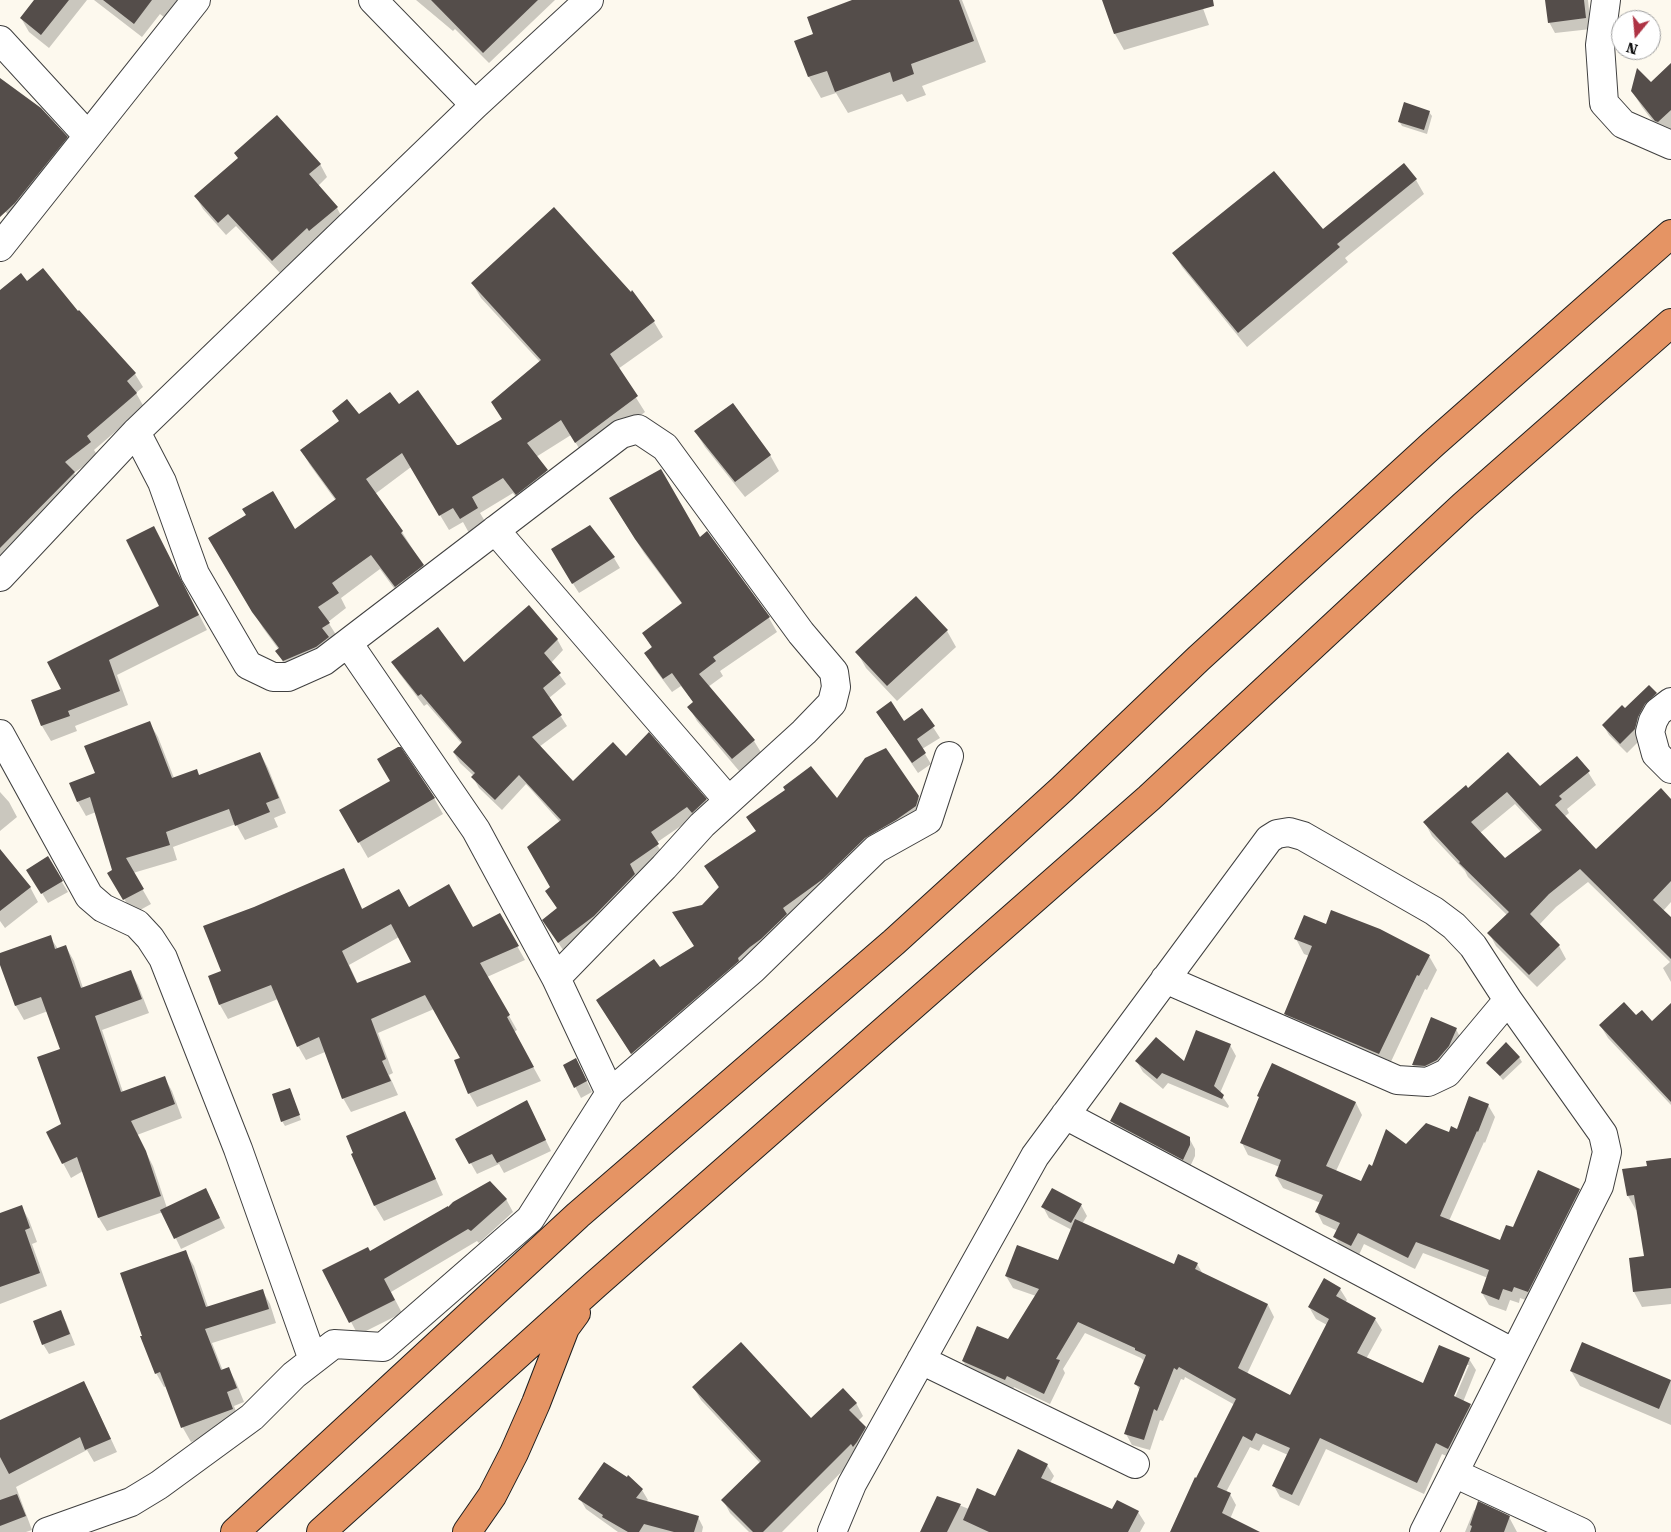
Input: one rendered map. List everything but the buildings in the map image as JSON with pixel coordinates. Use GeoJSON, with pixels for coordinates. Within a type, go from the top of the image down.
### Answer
{"type":"FeatureCollection","features":[{"type":"Feature","properties":{"kind":"highway"},"geometry":{"type":"LineString","coordinates":[[238,1528],[578,1215],[894,942],[1062,789],[1198,659],[1432,444],[1671,234]]}},
{"type":"Feature","properties":{"kind":"highway"},"geometry":{"type":"LineString","coordinates":[[321,1532],[596,1284],[1148,798],[1464,505],[1671,323]]}},
{"type":"Feature","properties":{"kind":"highway"},"geometry":{"type":"LineString","coordinates":[[467,1532],[492,1496],[514,1453],[565,1328],[596,1284]]}},
{"type":"Feature","properties":{"kind":"street"},"geometry":{"type":"LineString","coordinates":[[0,247],[196,0]]}},
{"type":"Feature","properties":{"kind":"street"},"geometry":{"type":"LineString","coordinates":[[373,0],[475,105]]}},
{"type":"Feature","properties":{"kind":"street"},"geometry":{"type":"LineString","coordinates":[[0,577],[136,432],[475,105],[589,0]]}},
{"type":"Feature","properties":{"kind":"street"},"geometry":{"type":"LineString","coordinates":[[1606,0],[1600,45],[1604,103],[1623,124],[1671,145]]}},
{"type":"Feature","properties":{"kind":"street"},"geometry":{"type":"LineString","coordinates":[[0,40],[88,136]]}},
{"type":"Feature","properties":{"kind":"street"},"geometry":{"type":"LineString","coordinates":[[136,432],[162,482],[194,574],[248,665],[273,677],[288,677],[324,661],[621,434],[638,429],[665,447],[801,633],[834,672],[836,686],[832,703],[804,732],[702,825],[664,867],[556,978]]}},
{"type":"Feature","properties":{"kind":"street"},"geometry":{"type":"LineString","coordinates":[[495,530],[728,800]]}},
{"type":"Feature","properties":{"kind":"street"},"geometry":{"type":"LineString","coordinates":[[348,643],[476,830],[556,978],[610,1093]]}},
{"type":"Feature","properties":{"kind":"street"},"geometry":{"type":"LineString","coordinates":[[1671,702],[1658,712],[1652,721],[1650,732],[1656,754],[1671,769]]}},
{"type":"Feature","properties":{"kind":"street"},"geometry":{"type":"LineString","coordinates":[[0,734],[89,896],[103,908],[137,924],[150,938],[163,958],[238,1148],[313,1360]]}},
{"type":"Feature","properties":{"kind":"street"},"geometry":{"type":"LineString","coordinates":[[47,1532],[131,1502],[159,1486],[252,1417],[294,1374],[334,1344],[383,1347],[530,1219],[610,1093],[752,970],[876,849],[928,820],[949,756]]}},
{"type":"Feature","properties":{"kind":"street"},"geometry":{"type":"LineString","coordinates":[[832,1532],[852,1484],[1035,1156],[1269,839],[1278,834],[1289,832],[1311,840],[1434,911],[1454,926],[1473,946],[1508,1000],[1603,1134],[1607,1152],[1599,1186],[1424,1532]]}},
{"type":"Feature","properties":{"kind":"street"},"geometry":{"type":"LineString","coordinates":[[1165,979],[1397,1080],[1428,1082],[1447,1073],[1508,1000]]}},
{"type":"Feature","properties":{"kind":"street"},"geometry":{"type":"LineString","coordinates":[[1065,1115],[1514,1353]]}},
{"type":"Feature","properties":{"kind":"street"},"geometry":{"type":"LineString","coordinates":[[921,1360],[1135,1464]]}},
{"type":"Feature","properties":{"kind":"street"},"geometry":{"type":"LineString","coordinates":[[1454,1473],[1581,1532]]}}]}
